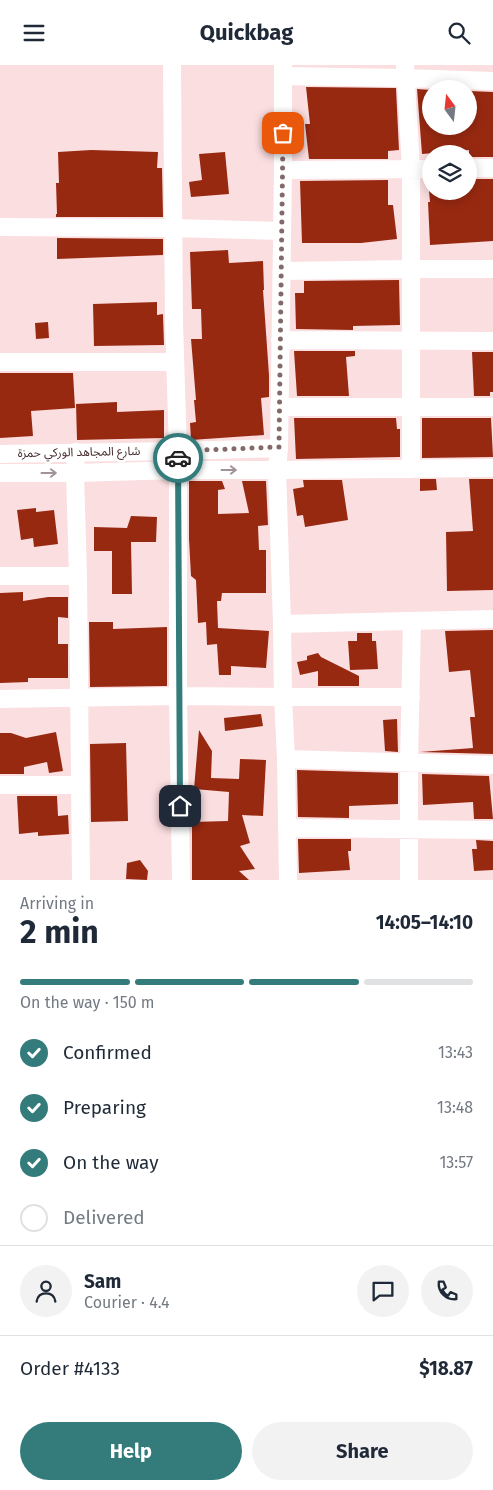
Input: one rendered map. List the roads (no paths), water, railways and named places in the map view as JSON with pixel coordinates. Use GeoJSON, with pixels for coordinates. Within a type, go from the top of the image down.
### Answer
{"type":"FeatureCollection","features":[{"type":"Feature","properties":{"kind":"street"},"geometry":{"type":"LineString","coordinates":[[172,65],[175,362],[178,451],[178,696],[181,880]]}},
{"type":"Feature","properties":{"kind":"street"},"geometry":{"type":"LineString","coordinates":[[288,880],[277,470],[282,271],[283,70],[405,71],[493,81]]}},
{"type":"Feature","properties":{"kind":"street"},"geometry":{"type":"LineString","coordinates":[[405,71],[410,169],[411,469]]}},
{"type":"Feature","properties":{"kind":"street"},"geometry":{"type":"LineString","coordinates":[[477,168],[493,168]]}},
{"type":"Feature","properties":{"kind":"street"},"geometry":{"type":"LineString","coordinates":[[283,170],[422,169]]}},
{"type":"Feature","properties":{"kind":"street"},"geometry":{"type":"LineString","coordinates":[[0,227],[281,231]]}},
{"type":"Feature","properties":{"kind":"street"},"geometry":{"type":"LineString","coordinates":[[282,271],[493,269]]}},
{"type":"Feature","properties":{"kind":"street"},"geometry":{"type":"LineString","coordinates":[[280,340],[493,341]]}},
{"type":"Feature","properties":{"kind":"street"},"geometry":{"type":"LineString","coordinates":[[0,362],[175,362]]}},
{"type":"Feature","properties":{"kind":"street"},"geometry":{"type":"LineString","coordinates":[[279,407],[493,407]]}},
{"type":"Feature","properties":{"kind":"street","name":"شارع المجاهد الوركي حمزة"},"geometry":{"type":"LineString","coordinates":[[0,453],[178,451],[279,447]]}},
{"type":"Feature","properties":{"kind":"street"},"geometry":{"type":"LineString","coordinates":[[76,452],[81,880]]}},
{"type":"Feature","properties":{"kind":"street","name":"شارع المجاهد الوركي حمزة"},"geometry":{"type":"LineString","coordinates":[[0,473],[75,473],[177,469],[277,470],[493,467]]}},
{"type":"Feature","properties":{"kind":"street"},"geometry":{"type":"LineString","coordinates":[[0,576],[78,576]]}},
{"type":"Feature","properties":{"kind":"street"},"geometry":{"type":"LineString","coordinates":[[282,623],[493,619]]}},
{"type":"Feature","properties":{"kind":"street"},"geometry":{"type":"LineString","coordinates":[[409,880],[412,621]]}},
{"type":"Feature","properties":{"kind":"street"},"geometry":{"type":"LineString","coordinates":[[0,699],[178,696],[411,697]]}},
{"type":"Feature","properties":{"kind":"street"},"geometry":{"type":"LineString","coordinates":[[286,759],[493,765]]}},
{"type":"Feature","properties":{"kind":"street"},"geometry":{"type":"LineString","coordinates":[[0,785],[80,785]]}},
{"type":"Feature","properties":{"kind":"street"},"geometry":{"type":"LineString","coordinates":[[287,828],[493,830]]}}]}
